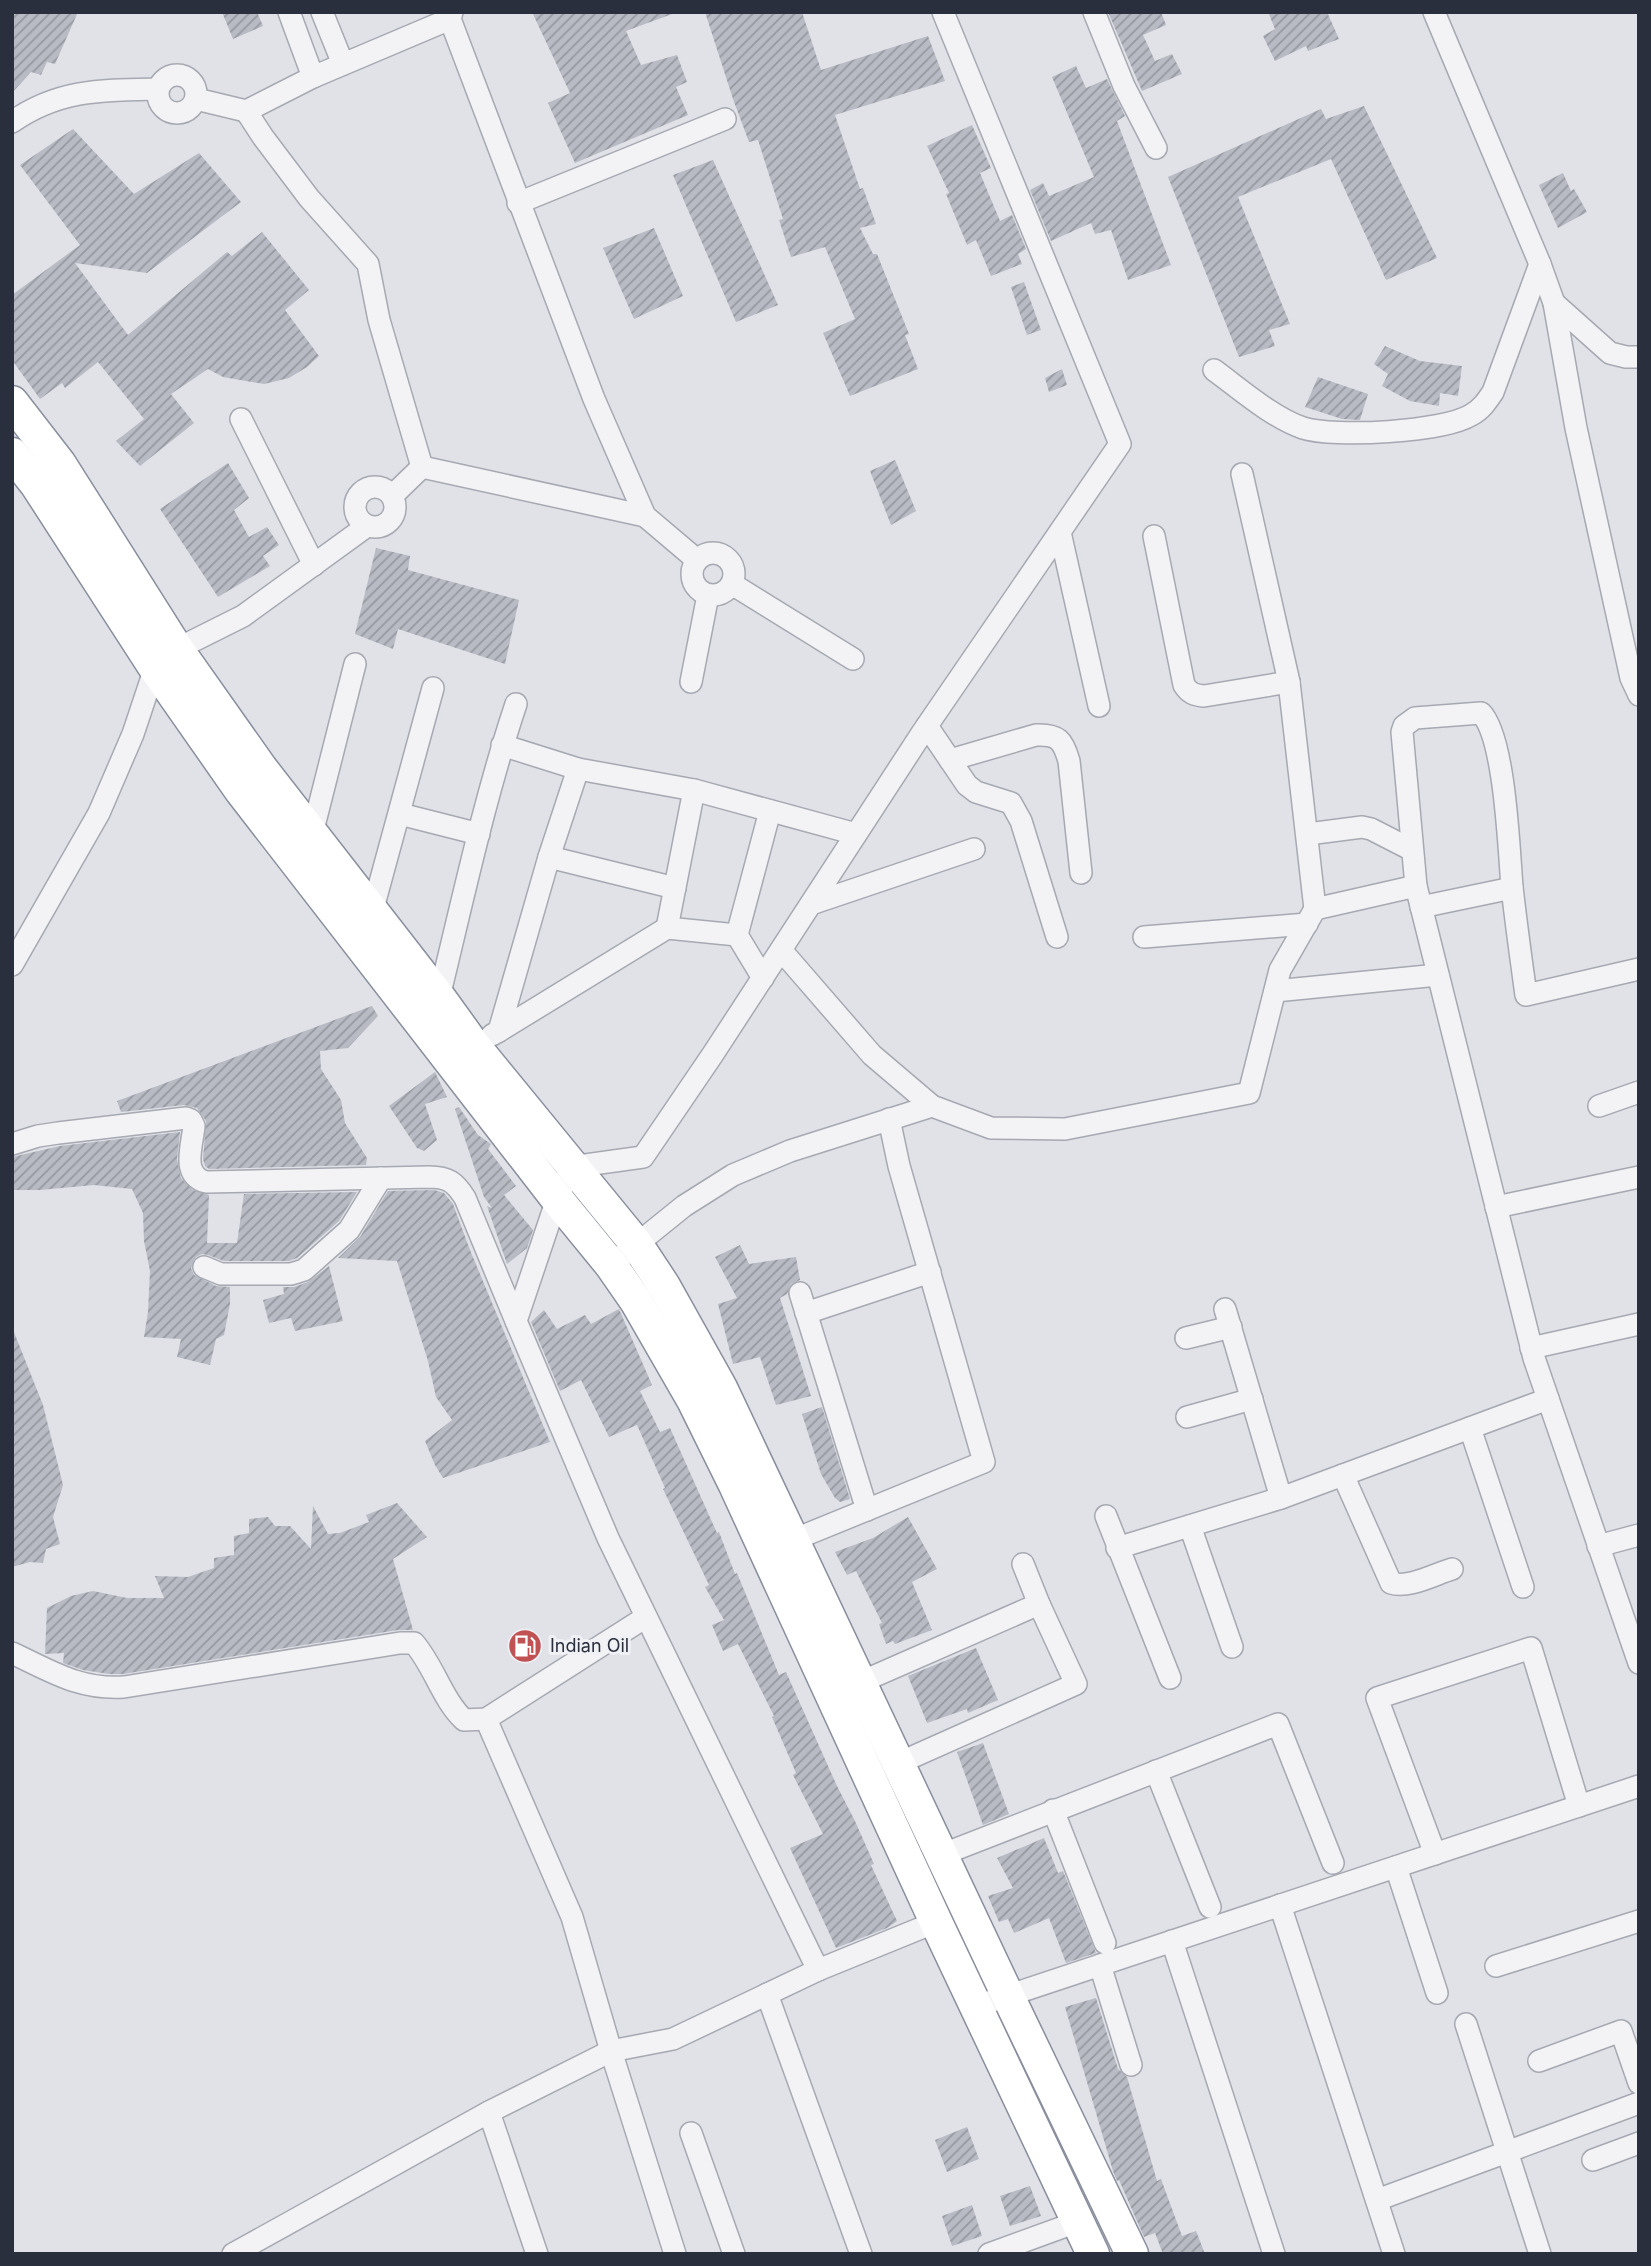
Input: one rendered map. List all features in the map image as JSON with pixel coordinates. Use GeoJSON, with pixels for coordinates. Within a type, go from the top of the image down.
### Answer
{"type":"FeatureCollection","features":[{"type":"Feature","properties":{"kind":"highway"},"geometry":{"type":"LineString","coordinates":[[12,402],[60,464],[241,791],[611,1265],[636,1301],[687,1389],[723,1461],[1093,2254]]}},
{"type":"Feature","properties":{"kind":"highway"},"geometry":{"type":"LineString","coordinates":[[12,454],[166,658],[261,768],[439,997],[487,1039],[571,1167],[637,1245],[664,1286],[721,1388],[1132,2254]]}},
{"type":"Feature","properties":{"kind":"street"},"geometry":{"type":"LineString","coordinates":[[289,12],[313,77]]}},
{"type":"Feature","properties":{"kind":"street"},"geometry":{"type":"LineString","coordinates":[[322,12],[342,64]]}},
{"type":"Feature","properties":{"kind":"street"},"geometry":{"type":"LineString","coordinates":[[516,1321],[557,1199],[571,1167],[643,1157],[927,726],[1120,444],[943,12]]}},
{"type":"Feature","properties":{"kind":"street"},"geometry":{"type":"LineString","coordinates":[[1094,12],[1124,86],[1156,148]]}},
{"type":"Feature","properties":{"kind":"street"},"geometry":{"type":"LineString","coordinates":[[1434,12],[1554,303],[1579,442],[1631,678],[1639,695]]}},
{"type":"Feature","properties":{"kind":"street"},"geometry":{"type":"LineString","coordinates":[[12,122],[29,111],[78,93],[158,89],[159,102],[168,112],[175,114],[188,111],[196,99],[246,111],[313,77],[451,15],[594,399],[645,516],[697,560]]}},
{"type":"Feature","properties":{"kind":"street"},"geometry":{"type":"LineString","coordinates":[[246,111],[309,198],[368,264],[379,320],[422,467]]}},
{"type":"Feature","properties":{"kind":"street"},"geometry":{"type":"LineString","coordinates":[[519,203],[725,119]]}},
{"type":"Feature","properties":{"kind":"street"},"geometry":{"type":"LineString","coordinates":[[1214,370],[1283,419],[1326,433],[1439,427],[1459,421],[1473,415],[1493,392],[1540,264]]}},
{"type":"Feature","properties":{"kind":"street"},"geometry":{"type":"LineString","coordinates":[[1554,303],[1610,353],[1639,357]]}},
{"type":"Feature","properties":{"kind":"street"},"geometry":{"type":"LineString","coordinates":[[242,419],[314,565]]}},
{"type":"Feature","properties":{"kind":"street"},"geometry":{"type":"LineString","coordinates":[[422,467],[645,516]]}},
{"type":"Feature","properties":{"kind":"street"},"geometry":{"type":"LineString","coordinates":[[392,496],[422,467]]}},
{"type":"Feature","properties":{"kind":"street"},"geometry":{"type":"LineString","coordinates":[[781,950],[872,1055],[932,1105],[992,1128],[1065,1129],[1249,1093],[1280,970],[1311,916],[1308,834],[1289,682],[1242,474]]}},
{"type":"Feature","properties":{"kind":"street"},"geometry":{"type":"LineString","coordinates":[[367,488],[381,488],[392,496],[396,510],[390,521],[379,527],[367,526],[357,518],[356,498],[367,488]]}},
{"type":"Feature","properties":{"kind":"street"},"geometry":{"type":"LineString","coordinates":[[12,965],[99,813],[166,658],[243,616],[367,526]]}},
{"type":"Feature","properties":{"kind":"street"},"geometry":{"type":"LineString","coordinates":[[1060,532],[1099,706]]}},
{"type":"Feature","properties":{"kind":"street"},"geometry":{"type":"LineString","coordinates":[[1154,536],[1184,685],[1188,690],[1203,696],[1289,682]]}},
{"type":"Feature","properties":{"kind":"street"},"geometry":{"type":"LineString","coordinates":[[709,553],[723,555],[729,559],[734,571],[732,584],[722,593],[708,595],[696,587],[691,573],[697,560],[709,553]]}},
{"type":"Feature","properties":{"kind":"street"},"geometry":{"type":"LineString","coordinates":[[732,584],[853,659]]}},
{"type":"Feature","properties":{"kind":"street"},"geometry":{"type":"LineString","coordinates":[[691,682],[708,595]]}},
{"type":"Feature","properties":{"kind":"street"},"geometry":{"type":"LineString","coordinates":[[312,834],[355,664]]}},
{"type":"Feature","properties":{"kind":"street"},"geometry":{"type":"LineString","coordinates":[[348,931],[372,912],[433,688]]}},
{"type":"Feature","properties":{"kind":"street"},"geometry":{"type":"LineString","coordinates":[[439,997],[502,745],[516,704]]}},
{"type":"Feature","properties":{"kind":"street"},"geometry":{"type":"LineString","coordinates":[[1639,969],[1526,995],[1512,888],[1504,788],[1491,729],[1481,713],[1415,718],[1404,726],[1402,732],[1418,897],[1531,1348],[1639,1663]]}},
{"type":"Feature","properties":{"kind":"street"},"geometry":{"type":"LineString","coordinates":[[927,726],[967,785],[976,792],[1011,803],[1016,809],[1057,937]]}},
{"type":"Feature","properties":{"kind":"street"},"geometry":{"type":"LineString","coordinates":[[950,760],[1036,735],[1048,734],[1059,739],[1066,749],[1069,761],[1081,873]]}},
{"type":"Feature","properties":{"kind":"street"},"geometry":{"type":"LineString","coordinates":[[502,745],[578,769],[694,790],[856,834]]}},
{"type":"Feature","properties":{"kind":"street"},"geometry":{"type":"LineString","coordinates":[[487,1039],[578,769]]}},
{"type":"Feature","properties":{"kind":"street"},"geometry":{"type":"LineString","coordinates":[[667,928],[694,790]]}},
{"type":"Feature","properties":{"kind":"street"},"geometry":{"type":"LineString","coordinates":[[763,978],[737,935],[770,811]]}},
{"type":"Feature","properties":{"kind":"street"},"geometry":{"type":"LineString","coordinates":[[400,814],[479,834]]}},
{"type":"Feature","properties":{"kind":"street"},"geometry":{"type":"LineString","coordinates":[[1308,834],[1362,827],[1412,850]]}},
{"type":"Feature","properties":{"kind":"street"},"geometry":{"type":"LineString","coordinates":[[811,904],[974,849]]}},
{"type":"Feature","properties":{"kind":"street"},"geometry":{"type":"LineString","coordinates":[[548,857],[675,888]]}},
{"type":"Feature","properties":{"kind":"street"},"geometry":{"type":"LineString","coordinates":[[1143,937],[1311,916],[1418,897],[1512,888]]}},
{"type":"Feature","properties":{"kind":"street"},"geometry":{"type":"LineString","coordinates":[[487,1039],[667,928],[737,935]]}},
{"type":"Feature","properties":{"kind":"street"},"geometry":{"type":"LineString","coordinates":[[1275,991],[1438,975]]}},
{"type":"Feature","properties":{"kind":"street"},"geometry":{"type":"LineString","coordinates":[[1600,1106],[1639,1092]]}},
{"type":"Feature","properties":{"kind":"street"},"geometry":{"type":"LineString","coordinates":[[611,1265],[684,1206],[733,1175],[790,1151],[932,1105]]}},
{"type":"Feature","properties":{"kind":"street"},"geometry":{"type":"LineString","coordinates":[[12,1144],[58,1133],[186,1118],[191,1120],[194,1126],[190,1167],[192,1174],[196,1179],[206,1182],[439,1177],[450,1179],[458,1186],[608,1538],[818,1970]]}},
{"type":"Feature","properties":{"kind":"street"},"geometry":{"type":"LineString","coordinates":[[793,1540],[984,1462],[899,1166],[890,1119]]}},
{"type":"Feature","properties":{"kind":"street"},"geometry":{"type":"LineString","coordinates":[[1496,1207],[1639,1177]]}},
{"type":"Feature","properties":{"kind":"street"},"geometry":{"type":"LineString","coordinates":[[204,1267],[221,1274],[291,1274],[304,1270],[349,1230],[381,1178]]}},
{"type":"Feature","properties":{"kind":"street"},"geometry":{"type":"LineString","coordinates":[[867,1510],[803,1303],[930,1272]]}},
{"type":"Feature","properties":{"kind":"street"},"geometry":{"type":"LineString","coordinates":[[1186,1338],[1228,1318],[1281,1498]]}},
{"type":"Feature","properties":{"kind":"street"},"geometry":{"type":"LineString","coordinates":[[1531,1348],[1639,1324]]}},
{"type":"Feature","properties":{"kind":"street"},"geometry":{"type":"LineString","coordinates":[[1187,1418],[1252,1399]]}},
{"type":"Feature","properties":{"kind":"street"},"geometry":{"type":"LineString","coordinates":[[1117,1548],[1281,1498],[1548,1399]]}},
{"type":"Feature","properties":{"kind":"street"},"geometry":{"type":"LineString","coordinates":[[1470,1428],[1523,1587]]}},
{"type":"Feature","properties":{"kind":"street"},"geometry":{"type":"LineString","coordinates":[[1343,1475],[1391,1583],[1407,1583],[1452,1569]]}},
{"type":"Feature","properties":{"kind":"street"},"geometry":{"type":"LineString","coordinates":[[1106,1516],[1170,1678]]}},
{"type":"Feature","properties":{"kind":"street"},"geometry":{"type":"LineString","coordinates":[[1190,1526],[1232,1647]]}},
{"type":"Feature","properties":{"kind":"street"},"geometry":{"type":"LineString","coordinates":[[1598,1546],[1639,1535]]}},
{"type":"Feature","properties":{"kind":"street"},"geometry":{"type":"LineString","coordinates":[[899,1763],[1076,1684],[1023,1564]]}},
{"type":"Feature","properties":{"kind":"street"},"geometry":{"type":"LineString","coordinates":[[861,1682],[1039,1604]]}},
{"type":"Feature","properties":{"kind":"street"},"geometry":{"type":"LineString","coordinates":[[12,1653],[72,1681],[103,1688],[414,1643],[426,1657],[455,1711],[464,1720],[486,1719],[646,1617]]}},
{"type":"Feature","properties":{"kind":"street"},"geometry":{"type":"LineString","coordinates":[[1435,1854],[1377,1698],[1531,1648],[1579,1806]]}},
{"type":"Feature","properties":{"kind":"street"},"geometry":{"type":"LineString","coordinates":[[486,1719],[572,1917],[675,2254]]}},
{"type":"Feature","properties":{"kind":"street"},"geometry":{"type":"LineString","coordinates":[[941,1855],[1278,1724],[1333,1863]]}},
{"type":"Feature","properties":{"kind":"street"},"geometry":{"type":"LineString","coordinates":[[1156,1771],[1210,1907]]}},
{"type":"Feature","properties":{"kind":"street"},"geometry":{"type":"LineString","coordinates":[[976,2006],[1639,1786]]}},
{"type":"Feature","properties":{"kind":"street"},"geometry":{"type":"LineString","coordinates":[[1054,1811],[1105,1943]]}},
{"type":"Feature","properties":{"kind":"street"},"geometry":{"type":"LineString","coordinates":[[1396,1867],[1437,1993]]}},
{"type":"Feature","properties":{"kind":"street"},"geometry":{"type":"LineString","coordinates":[[1280,1905],[1394,2254]]}},
{"type":"Feature","properties":{"kind":"street"},"geometry":{"type":"LineString","coordinates":[[1496,1966],[1639,1921]]}},
{"type":"Feature","properties":{"kind":"street"},"geometry":{"type":"LineString","coordinates":[[233,2254],[489,2112],[611,2051],[673,2039],[818,1970],[936,1922]]}},
{"type":"Feature","properties":{"kind":"street"},"geometry":{"type":"LineString","coordinates":[[1172,1941],[1274,2254]]}},
{"type":"Feature","properties":{"kind":"street"},"geometry":{"type":"LineString","coordinates":[[1100,1965],[1131,2066]]}},
{"type":"Feature","properties":{"kind":"street"},"geometry":{"type":"LineString","coordinates":[[766,1994],[861,2254]]}},
{"type":"Feature","properties":{"kind":"street"},"geometry":{"type":"LineString","coordinates":[[1466,2024],[1540,2254]]}},
{"type":"Feature","properties":{"kind":"street"},"geometry":{"type":"LineString","coordinates":[[1539,2061],[1621,2031],[1639,2083]]}},
{"type":"Feature","properties":{"kind":"street"},"geometry":{"type":"LineString","coordinates":[[1377,2200],[1639,2104]]}},
{"type":"Feature","properties":{"kind":"street"},"geometry":{"type":"LineString","coordinates":[[489,2112],[537,2254]]}},
{"type":"Feature","properties":{"kind":"street"},"geometry":{"type":"LineString","coordinates":[[691,2133],[734,2254]]}},
{"type":"Feature","properties":{"kind":"street"},"geometry":{"type":"LineString","coordinates":[[1592,2160],[1639,2143]]}},
{"type":"Feature","properties":{"kind":"street"},"geometry":{"type":"LineString","coordinates":[[989,2254],[1077,2221]]}},
{"type":"Feature","properties":{"kind":"building"},"geometry":{"type":"Polygon","coordinates":[[[12,12],[78,12],[55,64],[47,62],[41,75],[31,72],[12,93],[12,12]]]}},
{"type":"Feature","properties":{"kind":"building"},"geometry":{"type":"Polygon","coordinates":[[[222,12],[257,12],[263,26],[233,39],[222,12]]]}},
{"type":"Feature","properties":{"kind":"building"},"geometry":{"type":"Polygon","coordinates":[[[532,12],[671,12],[672,14],[626,31],[641,65],[677,55],[687,82],[676,87],[688,115],[575,163],[548,103],[570,93],[532,12]]]}},
{"type":"Feature","properties":{"kind":"building"},"geometry":{"type":"Polygon","coordinates":[[[705,12],[802,12],[821,70],[928,36],[945,81],[835,115],[860,189],[863,188],[876,224],[860,228],[873,254],[877,254],[909,334],[905,335],[918,369],[850,396],[823,333],[855,319],[825,247],[791,257],[779,220],[783,219],[758,140],[749,142],[705,12]]]}},
{"type":"Feature","properties":{"kind":"building"},"geometry":{"type":"Polygon","coordinates":[[[1108,12],[1161,12],[1166,25],[1143,35],[1155,61],[1172,54],[1182,74],[1142,91],[1108,12]]]}},
{"type":"Feature","properties":{"kind":"building"},"geometry":{"type":"Polygon","coordinates":[[[1268,12],[1327,12],[1339,39],[1308,51],[1306,46],[1275,61],[1263,36],[1275,29],[1268,12]]]}},
{"type":"Feature","properties":{"kind":"building"},"geometry":{"type":"Polygon","coordinates":[[[1076,66],[1086,88],[1107,79],[1125,116],[1117,121],[1171,265],[1128,280],[1111,230],[1095,234],[1091,223],[1051,241],[1030,190],[1043,183],[1049,196],[1094,177],[1052,77],[1076,66]]]}},
{"type":"Feature","properties":{"kind":"building"},"geometry":{"type":"Polygon","coordinates":[[[1364,106],[1437,258],[1386,280],[1331,159],[1238,197],[1290,324],[1269,330],[1275,346],[1239,357],[1168,177],[1321,109],[1326,119],[1364,106]]]}},
{"type":"Feature","properties":{"kind":"building"},"geometry":{"type":"Polygon","coordinates":[[[972,125],[991,168],[980,173],[1000,221],[1012,215],[1026,249],[1018,254],[1022,264],[991,276],[976,240],[967,245],[946,194],[949,193],[927,146],[972,125]]]}},
{"type":"Feature","properties":{"kind":"building"},"geometry":{"type":"Polygon","coordinates":[[[73,129],[134,194],[199,153],[241,202],[147,273],[75,263],[128,335],[227,252],[232,256],[262,232],[309,290],[285,310],[319,356],[289,378],[264,384],[223,377],[208,369],[171,394],[194,423],[140,466],[116,441],[144,419],[98,362],[65,388],[62,383],[40,399],[12,360],[12,295],[80,245],[20,165],[73,129]]]}},
{"type":"Feature","properties":{"kind":"building"},"geometry":{"type":"Polygon","coordinates":[[[713,160],[778,305],[736,322],[673,175],[713,160]]]}},
{"type":"Feature","properties":{"kind":"building"},"geometry":{"type":"Polygon","coordinates":[[[1563,173],[1571,191],[1574,189],[1587,212],[1558,228],[1539,185],[1563,173]]]}},
{"type":"Feature","properties":{"kind":"building"},"geometry":{"type":"Polygon","coordinates":[[[654,228],[683,296],[634,319],[603,248],[654,228]]]}},
{"type":"Feature","properties":{"kind":"building"},"geometry":{"type":"Polygon","coordinates":[[[1024,282],[1041,330],[1027,335],[1011,287],[1024,282]]]}},
{"type":"Feature","properties":{"kind":"building"},"geometry":{"type":"Polygon","coordinates":[[[1385,346],[1420,361],[1462,366],[1458,396],[1440,393],[1439,406],[1410,401],[1382,386],[1388,374],[1374,364],[1385,346]]]}},
{"type":"Feature","properties":{"kind":"building"},"geometry":{"type":"Polygon","coordinates":[[[1062,369],[1067,385],[1049,392],[1045,378],[1062,369]]]}},
{"type":"Feature","properties":{"kind":"building"},"geometry":{"type":"Polygon","coordinates":[[[1318,377],[1368,394],[1360,420],[1342,419],[1305,407],[1318,377]]]}},
{"type":"Feature","properties":{"kind":"building"},"geometry":{"type":"Polygon","coordinates":[[[895,460],[916,511],[891,525],[870,471],[895,460]]]}},
{"type":"Feature","properties":{"kind":"building"},"geometry":{"type":"Polygon","coordinates":[[[228,463],[249,498],[234,510],[249,537],[267,527],[279,545],[263,556],[270,566],[218,597],[160,509],[228,463]]]}},
{"type":"Feature","properties":{"kind":"building"},"geometry":{"type":"Polygon","coordinates":[[[376,548],[410,556],[408,570],[519,600],[505,664],[398,629],[393,649],[355,634],[376,548]]]}},
{"type":"Feature","properties":{"kind":"building"},"geometry":{"type":"Polygon","coordinates":[[[372,1006],[378,1016],[348,1048],[320,1051],[321,1069],[341,1100],[345,1123],[367,1158],[366,1165],[209,1169],[203,1159],[206,1121],[197,1108],[184,1105],[121,1112],[117,1101],[372,1006]]]}},
{"type":"Feature","properties":{"kind":"building"},"geometry":{"type":"Polygon","coordinates":[[[435,1072],[447,1097],[425,1104],[437,1140],[424,1151],[417,1148],[389,1106],[435,1072]]]}},
{"type":"Feature","properties":{"kind":"building"},"geometry":{"type":"Polygon","coordinates":[[[459,1107],[478,1135],[491,1144],[488,1149],[516,1186],[504,1195],[533,1230],[527,1248],[507,1264],[487,1206],[492,1208],[484,1197],[455,1109],[459,1107]]]}},
{"type":"Feature","properties":{"kind":"building"},"geometry":{"type":"Polygon","coordinates":[[[180,1132],[177,1159],[181,1178],[193,1190],[209,1195],[207,1243],[237,1243],[244,1194],[357,1192],[339,1221],[297,1258],[289,1261],[224,1261],[202,1254],[196,1257],[191,1268],[194,1275],[216,1286],[230,1287],[230,1304],[224,1335],[216,1339],[210,1365],[177,1357],[181,1339],[144,1337],[150,1271],[144,1241],[143,1213],[132,1189],[94,1185],[12,1190],[12,1157],[60,1146],[180,1132]]]}},
{"type":"Feature","properties":{"kind":"building"},"geometry":{"type":"Polygon","coordinates":[[[434,1190],[444,1193],[453,1204],[550,1442],[443,1478],[425,1441],[452,1420],[436,1397],[428,1361],[397,1261],[338,1258],[360,1237],[388,1191],[434,1190]]]}},
{"type":"Feature","properties":{"kind":"building"},"geometry":{"type":"Polygon","coordinates":[[[740,1245],[749,1264],[796,1257],[800,1280],[791,1284],[787,1294],[780,1298],[811,1396],[776,1405],[760,1357],[733,1364],[718,1304],[737,1298],[715,1257],[740,1245]]]}},
{"type":"Feature","properties":{"kind":"building"},"geometry":{"type":"Polygon","coordinates":[[[329,1266],[343,1321],[295,1331],[291,1318],[269,1323],[263,1300],[284,1294],[283,1287],[294,1287],[308,1282],[329,1266]]]}},
{"type":"Feature","properties":{"kind":"building"},"geometry":{"type":"Polygon","coordinates":[[[619,1309],[652,1385],[640,1391],[660,1432],[670,1428],[717,1533],[719,1532],[779,1675],[786,1672],[855,1821],[874,1864],[871,1865],[897,1921],[887,1928],[836,1948],[790,1848],[823,1834],[793,1775],[796,1773],[772,1717],[774,1716],[738,1644],[723,1651],[712,1625],[724,1620],[705,1587],[709,1585],[663,1489],[665,1488],[637,1425],[609,1437],[581,1380],[560,1391],[531,1322],[544,1310],[557,1329],[585,1315],[591,1324],[619,1309]]]}},
{"type":"Feature","properties":{"kind":"building"},"geometry":{"type":"Polygon","coordinates":[[[12,1327],[43,1405],[63,1485],[53,1517],[60,1544],[46,1549],[43,1563],[30,1562],[12,1567],[12,1327]]]}},
{"type":"Feature","properties":{"kind":"building"},"geometry":{"type":"Polygon","coordinates":[[[822,1407],[850,1499],[840,1502],[821,1474],[802,1414],[822,1407]]]}},
{"type":"Feature","properties":{"kind":"building"},"geometry":{"type":"Polygon","coordinates":[[[397,1503],[427,1537],[393,1559],[413,1630],[398,1630],[123,1674],[83,1670],[63,1663],[64,1653],[45,1654],[47,1608],[71,1596],[93,1591],[127,1598],[164,1598],[155,1576],[188,1577],[214,1568],[214,1558],[234,1555],[234,1536],[249,1533],[249,1519],[268,1517],[275,1526],[290,1526],[311,1549],[313,1506],[328,1534],[340,1533],[369,1522],[366,1515],[397,1503]]]}},
{"type":"Feature","properties":{"kind":"building"},"geometry":{"type":"Polygon","coordinates":[[[908,1517],[937,1569],[912,1582],[932,1630],[895,1644],[893,1641],[886,1644],[879,1624],[882,1623],[856,1571],[847,1575],[835,1552],[873,1538],[908,1517]]]}},
{"type":"Feature","properties":{"kind":"building"},"geometry":{"type":"Polygon","coordinates":[[[976,1648],[998,1700],[968,1713],[967,1709],[927,1723],[908,1676],[976,1648]]]}},
{"type":"Feature","properties":{"kind":"building"},"geometry":{"type":"Polygon","coordinates":[[[983,1743],[1009,1814],[983,1825],[957,1752],[983,1743]]]}},
{"type":"Feature","properties":{"kind":"building"},"geometry":{"type":"Polygon","coordinates":[[[1044,1838],[1058,1873],[1063,1871],[1096,1953],[1066,1963],[1049,1918],[1014,1933],[1008,1919],[999,1922],[988,1896],[1013,1888],[997,1858],[1044,1838]]]}},
{"type":"Feature","properties":{"kind":"building"},"geometry":{"type":"Polygon","coordinates":[[[1096,1998],[1118,2069],[1127,2077],[1157,2181],[1161,2179],[1182,2236],[1196,2231],[1205,2254],[1163,2254],[1155,2233],[1144,2237],[1119,2180],[1117,2181],[1065,2007],[1096,1998]]]}},
{"type":"Feature","properties":{"kind":"building"},"geometry":{"type":"Polygon","coordinates":[[[967,2127],[979,2159],[947,2172],[935,2140],[967,2127]]]}},
{"type":"Feature","properties":{"kind":"building"},"geometry":{"type":"Polygon","coordinates":[[[1030,2186],[1041,2216],[1010,2226],[1000,2196],[1030,2186]]]}},
{"type":"Feature","properties":{"kind":"building"},"geometry":{"type":"Polygon","coordinates":[[[972,2205],[982,2236],[952,2246],[942,2216],[972,2205]]]}},
{"type":"Feature","properties":{"kind":"place","name":"Indian Oil"},"geometry":{"type":"Point","coordinates":[525,1646]}}]}
